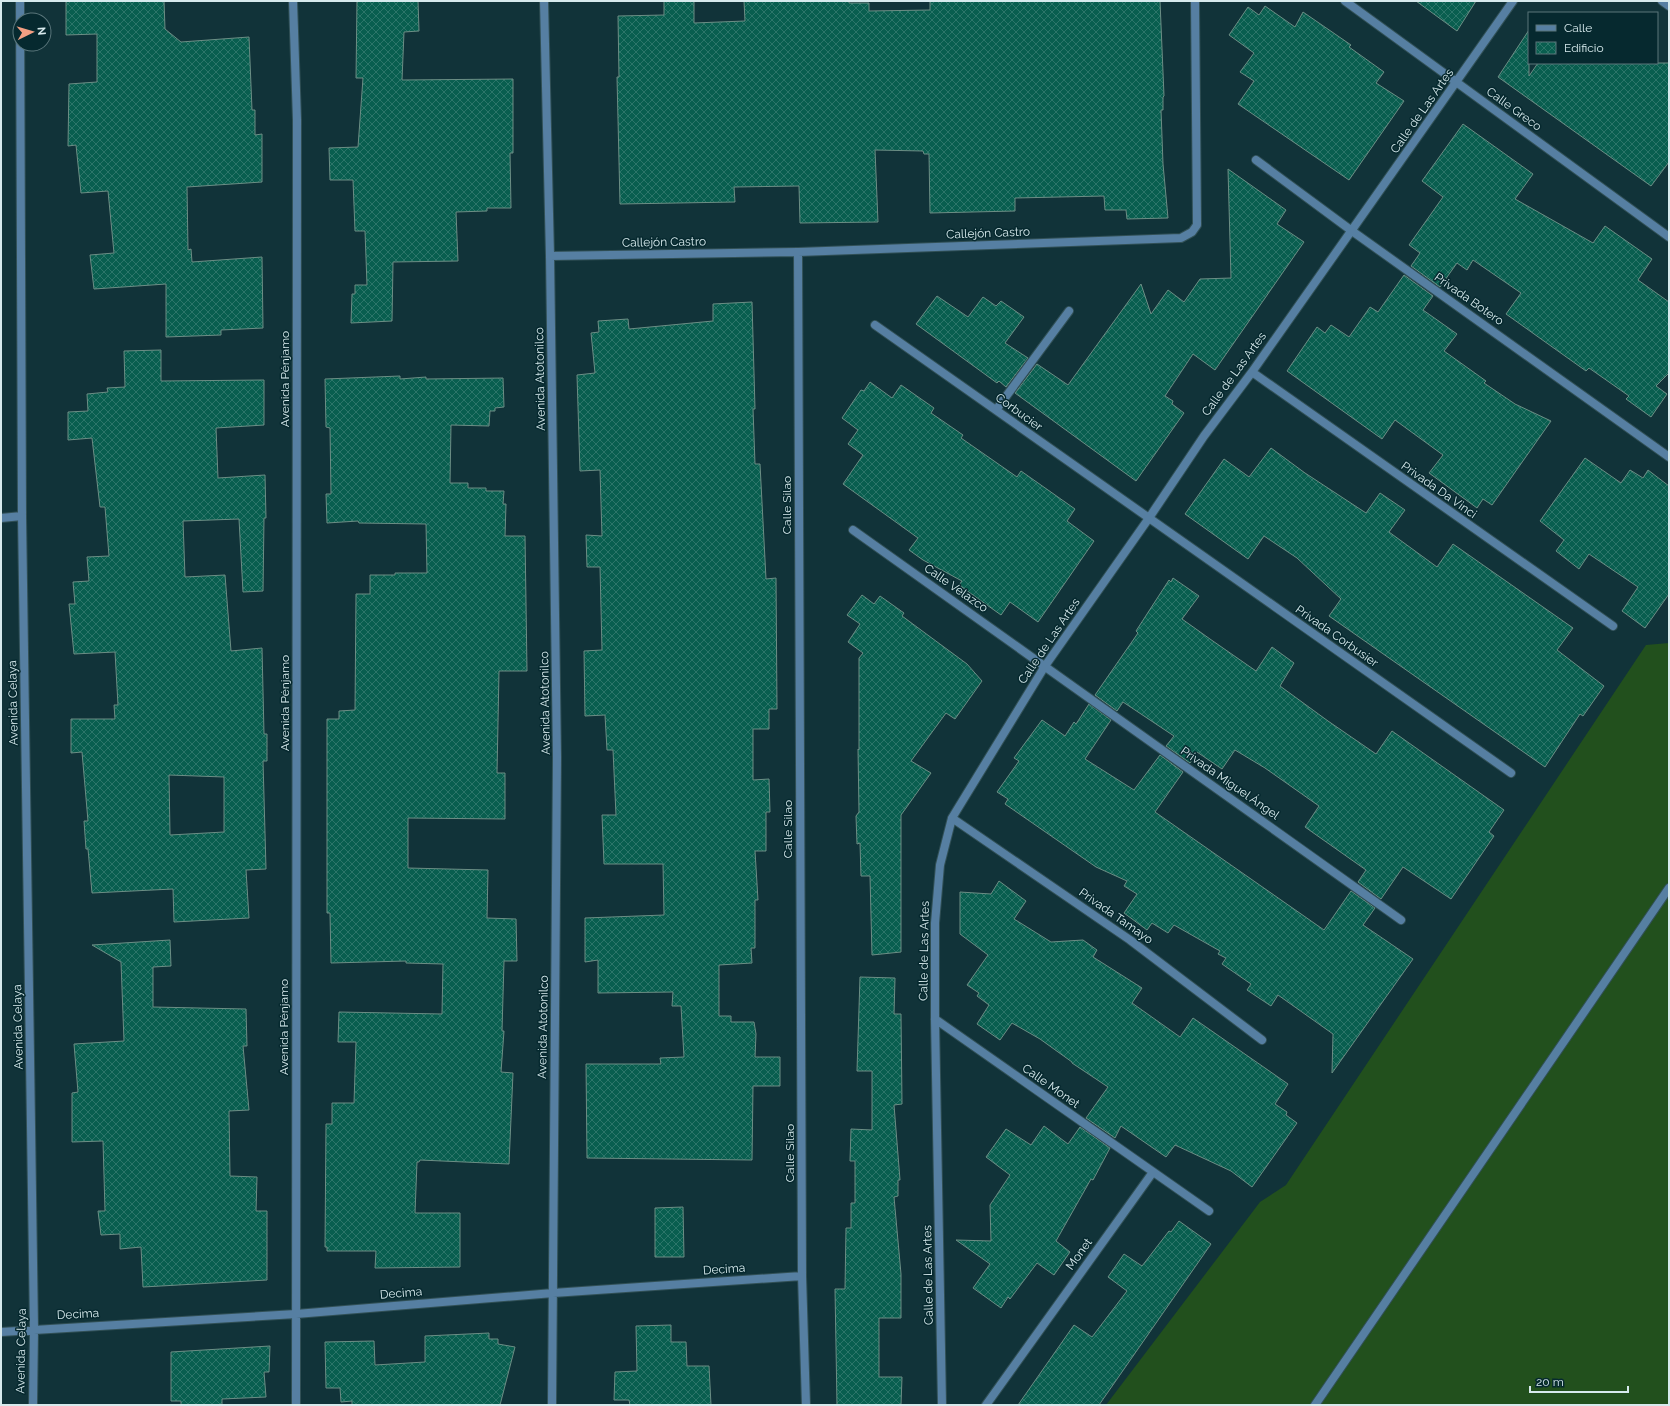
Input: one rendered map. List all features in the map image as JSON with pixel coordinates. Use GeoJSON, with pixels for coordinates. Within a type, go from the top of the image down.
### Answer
{"type":"FeatureCollection","features":[{"type":"Feature","properties":{"kind":"street","name":"Avenida Celaya"},"geometry":{"type":"LineString","coordinates":[[20,1],[22,516],[34,1329],[33,1405]]}},
{"type":"Feature","properties":{"kind":"street","name":"Avenida Pénjamo"},"geometry":{"type":"LineString","coordinates":[[293,1],[297,120],[296,1405]]}},
{"type":"Feature","properties":{"kind":"street","name":"Avenida Atotonilco"},"geometry":{"type":"LineString","coordinates":[[544,1],[550,256],[557,756],[552,1405]]}},
{"type":"Feature","properties":{"kind":"street","name":"Callejón Castro"},"geometry":{"type":"LineString","coordinates":[[550,256],[798,252],[1180,238],[1192,232],[1197,225],[1195,1]]}},
{"type":"Feature","properties":{"kind":"street","name":"Calle Greco"},"geometry":{"type":"LineString","coordinates":[[1345,1],[1669,237]]}},
{"type":"Feature","properties":{"kind":"street","name":"Calle de Las Artes"},"geometry":{"type":"LineString","coordinates":[[942,1405],[935,1019],[935,924],[940,865],[952,818],[1045,666],[1149,518],[1204,436],[1252,372],[1513,1]]}},
{"type":"Feature","properties":{"kind":"street"},"geometry":{"type":"LineString","coordinates":[[1662,1],[1669,6]]}},
{"type":"Feature","properties":{"kind":"street","name":"Privada Botero"},"geometry":{"type":"LineString","coordinates":[[1256,160],[1352,231],[1669,457]]}},
{"type":"Feature","properties":{"kind":"street","name":"Calle Silao"},"geometry":{"type":"LineString","coordinates":[[798,252],[802,1276],[806,1405]]}},
{"type":"Feature","properties":{"kind":"street"},"geometry":{"type":"LineString","coordinates":[[996,410],[1069,311]]}},
{"type":"Feature","properties":{"kind":"street","name":"Corbucier"},"geometry":{"type":"LineString","coordinates":[[875,325],[1149,518]]}},
{"type":"Feature","properties":{"kind":"street","name":"Privada Da Vinci"},"geometry":{"type":"LineString","coordinates":[[1252,372],[1613,626]]}},
{"type":"Feature","properties":{"kind":"street"},"geometry":{"type":"LineString","coordinates":[[1,518],[22,516]]}},
{"type":"Feature","properties":{"kind":"street","name":"Privada Corbusier"},"geometry":{"type":"LineString","coordinates":[[1149,518],[1511,773]]}},
{"type":"Feature","properties":{"kind":"street","name":"Calle Velazco"},"geometry":{"type":"LineString","coordinates":[[853,530],[1045,666]]}},
{"type":"Feature","properties":{"kind":"street","name":"Privada Miguel Ángel"},"geometry":{"type":"LineString","coordinates":[[1045,666],[1401,920]]}},
{"type":"Feature","properties":{"kind":"street","name":"Privada Tamayo"},"geometry":{"type":"LineString","coordinates":[[952,818],[1130,940],[1262,1040]]}},
{"type":"Feature","properties":{"kind":"street"},"geometry":{"type":"LineString","coordinates":[[1315,1405],[1669,888]]}},
{"type":"Feature","properties":{"kind":"street","name":"Calle Monet"},"geometry":{"type":"LineString","coordinates":[[935,1019],[1153,1172]]}},
{"type":"Feature","properties":{"kind":"street"},"geometry":{"type":"LineString","coordinates":[[1153,1172],[1208,1211]]}},
{"type":"Feature","properties":{"kind":"street","name":"Monet"},"geometry":{"type":"LineString","coordinates":[[986,1405],[1153,1172]]}},
{"type":"Feature","properties":{"kind":"street","name":"Decima"},"geometry":{"type":"LineString","coordinates":[[1,1332],[296,1314],[553,1293],[802,1276]]}},
{"type":"Feature","properties":{"kind":"green space"},"geometry":{"type":"Polygon","coordinates":[[[1669,643],[1668,1405],[1106,1405],[1260,1202],[1286,1185],[1646,645],[1669,643]]]}},
{"type":"Feature","properties":{"kind":"building"},"geometry":{"type":"Polygon","coordinates":[[[66,1],[164,1],[165,29],[181,42],[249,37],[252,110],[255,110],[255,135],[262,134],[262,182],[187,187],[188,250],[191,249],[192,262],[262,257],[263,328],[221,330],[221,335],[166,337],[166,284],[94,289],[90,255],[114,253],[108,191],[81,193],[76,145],[68,146],[69,84],[97,82],[97,34],[66,35],[66,1]]]}},
{"type":"Feature","properties":{"kind":"building"},"geometry":{"type":"Polygon","coordinates":[[[357,1],[418,1],[419,31],[404,32],[402,80],[513,79],[513,153],[510,153],[511,208],[487,208],[487,211],[456,212],[458,261],[393,262],[392,321],[351,323],[352,294],[355,294],[355,285],[367,285],[365,231],[355,231],[353,180],[330,180],[329,148],[358,147],[363,78],[356,78],[357,1]]]}},
{"type":"Feature","properties":{"kind":"building"},"geometry":{"type":"Polygon","coordinates":[[[664,1],[694,1],[694,23],[745,21],[744,1],[849,1],[849,3],[869,3],[869,11],[930,10],[930,1],[1160,1],[1164,96],[1163,110],[1161,110],[1163,164],[1168,218],[1127,219],[1126,210],[1105,210],[1104,196],[1015,198],[1015,211],[930,213],[929,154],[924,154],[923,151],[875,150],[878,222],[800,223],[799,186],[734,187],[735,202],[620,204],[617,77],[619,77],[618,16],[664,15],[664,1]]]}},
{"type":"Feature","properties":{"kind":"building"},"geometry":{"type":"Polygon","coordinates":[[[1416,1],[1476,1],[1457,31],[1416,1]]]}},
{"type":"Feature","properties":{"kind":"building"},"geometry":{"type":"Polygon","coordinates":[[[1265,6],[1295,27],[1303,12],[1351,45],[1349,47],[1384,72],[1376,83],[1404,101],[1349,180],[1238,104],[1254,81],[1240,72],[1254,53],[1229,35],[1248,7],[1259,15],[1265,6]]]}},
{"type":"Feature","properties":{"kind":"building"},"geometry":{"type":"Polygon","coordinates":[[[1528,32],[1529,76],[1537,64],[1669,63],[1669,162],[1651,186],[1498,77],[1528,32]]]}},
{"type":"Feature","properties":{"kind":"building"},"geometry":{"type":"Polygon","coordinates":[[[1463,124],[1533,174],[1515,199],[1593,243],[1605,226],[1652,259],[1638,280],[1669,302],[1669,373],[1656,386],[1667,394],[1651,417],[1626,399],[1629,396],[1589,368],[1586,371],[1506,314],[1521,293],[1473,260],[1467,270],[1457,263],[1440,287],[1411,266],[1420,253],[1409,245],[1443,197],[1422,181],[1463,124]]]}},
{"type":"Feature","properties":{"kind":"building"},"geometry":{"type":"Polygon","coordinates":[[[1228,169],[1286,210],[1277,224],[1304,242],[1215,370],[1193,354],[1165,396],[1173,401],[1172,404],[1184,413],[1136,481],[1015,393],[1037,364],[1068,385],[1141,284],[1151,314],[1168,290],[1184,302],[1200,279],[1231,278],[1228,169]]]}},
{"type":"Feature","properties":{"kind":"building"},"geometry":{"type":"Polygon","coordinates":[[[1404,275],[1433,296],[1423,310],[1457,334],[1444,351],[1486,381],[1484,383],[1515,404],[1551,421],[1492,505],[1483,499],[1477,508],[1429,473],[1443,455],[1395,420],[1382,439],[1287,371],[1317,327],[1325,333],[1331,325],[1349,337],[1370,307],[1378,312],[1404,275]]]}},
{"type":"Feature","properties":{"kind":"building"},"geometry":{"type":"Polygon","coordinates":[[[937,296],[968,317],[983,297],[996,306],[1001,301],[1024,317],[1005,343],[1028,358],[1006,387],[999,381],[997,383],[916,324],[937,296]]]}},
{"type":"Feature","properties":{"kind":"building"},"geometry":{"type":"Polygon","coordinates":[[[752,302],[755,464],[760,464],[766,579],[776,578],[777,709],[769,709],[769,729],[753,729],[753,780],[769,779],[770,812],[766,812],[766,851],[755,851],[758,900],[755,900],[755,948],[751,948],[752,963],[719,965],[719,1016],[731,1016],[731,1022],[754,1022],[756,1034],[755,1057],[780,1057],[780,1086],[753,1086],[752,1160],[587,1158],[586,1064],[661,1064],[660,1058],[684,1057],[681,1006],[672,1006],[673,992],[598,993],[598,960],[585,962],[585,918],[664,915],[663,864],[604,864],[602,815],[616,815],[613,750],[607,750],[605,715],[585,716],[584,651],[602,650],[600,567],[587,567],[586,535],[602,536],[600,470],[580,471],[577,375],[595,373],[591,333],[599,332],[598,321],[628,319],[629,329],[713,321],[713,304],[752,302]]]}},
{"type":"Feature","properties":{"kind":"building"},"geometry":{"type":"Polygon","coordinates":[[[161,350],[161,381],[264,380],[264,425],[216,428],[218,478],[265,475],[266,518],[264,518],[263,591],[243,592],[239,519],[183,521],[185,577],[225,575],[231,651],[262,648],[264,734],[267,734],[267,761],[263,761],[266,869],[246,870],[249,918],[174,922],[173,889],[92,893],[84,821],[88,821],[82,752],[71,753],[71,719],[115,719],[114,705],[118,705],[115,652],[74,654],[69,604],[75,604],[73,582],[89,581],[87,557],[109,556],[105,507],[100,507],[92,438],[68,440],[68,412],[88,411],[87,394],[108,392],[107,388],[125,387],[124,351],[161,350]],[[169,775],[170,835],[224,832],[224,777],[169,775]]]}},
{"type":"Feature","properties":{"kind":"building"},"geometry":{"type":"Polygon","coordinates":[[[400,376],[400,379],[426,377],[426,379],[503,378],[504,407],[495,408],[495,411],[490,411],[489,426],[451,425],[450,483],[468,483],[468,488],[486,488],[486,491],[504,491],[503,504],[506,504],[505,536],[525,536],[527,671],[499,671],[497,773],[505,773],[505,819],[408,818],[408,868],[488,870],[487,918],[516,919],[517,961],[504,961],[502,1031],[504,1031],[501,1072],[513,1073],[509,1164],[420,1160],[417,1162],[415,1213],[460,1213],[460,1267],[375,1268],[376,1251],[327,1251],[327,1247],[325,1247],[326,1124],[332,1124],[332,1103],[354,1103],[356,1042],[338,1042],[339,1012],[442,1014],[443,964],[406,963],[406,961],[331,963],[330,913],[327,913],[327,719],[339,719],[339,711],[355,710],[356,594],[370,594],[370,575],[427,573],[426,524],[359,523],[358,521],[327,523],[326,494],[331,494],[330,428],[326,427],[325,379],[400,376]]]}},
{"type":"Feature","properties":{"kind":"building"},"geometry":{"type":"Polygon","coordinates":[[[870,382],[892,398],[901,385],[934,408],[931,413],[963,435],[961,438],[1017,477],[1021,471],[1075,509],[1067,521],[1094,541],[1038,622],[1010,602],[1001,615],[959,585],[962,581],[923,560],[909,550],[918,538],[843,484],[863,455],[848,444],[858,430],[842,418],[861,390],[864,391],[870,382]]]}},
{"type":"Feature","properties":{"kind":"building"},"geometry":{"type":"Polygon","coordinates":[[[1271,448],[1305,473],[1366,513],[1380,493],[1405,510],[1389,532],[1437,567],[1453,544],[1573,628],[1557,650],[1604,686],[1583,716],[1580,714],[1545,767],[1329,616],[1341,599],[1297,558],[1264,536],[1248,559],[1185,514],[1224,459],[1249,477],[1271,448]]]}},
{"type":"Feature","properties":{"kind":"building"},"geometry":{"type":"Polygon","coordinates":[[[1585,458],[1621,483],[1630,470],[1643,478],[1648,470],[1669,486],[1669,594],[1645,628],[1622,611],[1638,587],[1589,554],[1579,569],[1556,551],[1564,540],[1540,521],[1585,458]]]}},
{"type":"Feature","properties":{"kind":"building"},"geometry":{"type":"Polygon","coordinates":[[[1173,578],[1199,596],[1182,619],[1210,639],[1256,671],[1272,647],[1294,663],[1280,686],[1328,721],[1376,754],[1392,731],[1504,810],[1489,832],[1494,836],[1451,899],[1403,867],[1381,899],[1358,882],[1366,870],[1305,827],[1319,806],[1265,768],[1235,750],[1222,769],[1197,752],[1190,763],[1166,746],[1174,736],[1123,702],[1117,711],[1095,695],[1138,633],[1136,631],[1169,580],[1171,582],[1173,578]]]}},
{"type":"Feature","properties":{"kind":"building"},"geometry":{"type":"Polygon","coordinates":[[[862,595],[874,604],[880,596],[904,613],[902,616],[967,664],[982,681],[955,719],[946,713],[911,761],[931,773],[901,815],[901,952],[872,955],[870,876],[861,876],[860,843],[857,844],[856,816],[859,812],[859,658],[863,653],[848,642],[860,624],[847,615],[862,595]]]}},
{"type":"Feature","properties":{"kind":"building"},"geometry":{"type":"Polygon","coordinates":[[[1089,704],[1111,720],[1085,759],[1134,790],[1160,755],[1183,772],[1155,812],[1324,930],[1351,891],[1375,908],[1363,925],[1413,959],[1332,1073],[1333,1034],[1278,995],[1271,1006],[1247,990],[1251,984],[1222,964],[1226,958],[1218,954],[1220,951],[1174,925],[1168,933],[1152,923],[1147,930],[1124,913],[1137,894],[1124,886],[1127,881],[1096,867],[1005,804],[1008,799],[997,792],[1019,761],[1014,758],[1042,720],[1065,736],[1074,722],[1076,724],[1089,704]]]}},
{"type":"Feature","properties":{"kind":"building"},"geometry":{"type":"Polygon","coordinates":[[[999,881],[1026,901],[1014,919],[1051,942],[1083,940],[1097,950],[1093,957],[1142,988],[1132,1003],[1180,1037],[1193,1018],[1288,1084],[1275,1104],[1287,1112],[1286,1115],[1297,1123],[1252,1187],[1231,1171],[1175,1145],[1166,1157],[1121,1126],[1115,1138],[1086,1118],[1108,1087],[1040,1039],[1012,1023],[1000,1040],[977,1024],[989,1005],[977,996],[979,993],[967,985],[988,955],[960,934],[960,892],[991,894],[999,881]]]}},
{"type":"Feature","properties":{"kind":"building"},"geometry":{"type":"Polygon","coordinates":[[[170,940],[171,966],[153,967],[153,1007],[246,1009],[247,1046],[243,1046],[249,1110],[229,1111],[230,1176],[257,1177],[256,1211],[267,1211],[267,1280],[143,1287],[141,1247],[120,1249],[120,1234],[101,1235],[98,1211],[105,1211],[103,1141],[72,1142],[72,1093],[78,1092],[74,1044],[124,1041],[121,962],[92,945],[170,940]]]}},
{"type":"Feature","properties":{"kind":"building"},"geometry":{"type":"Polygon","coordinates":[[[860,977],[895,978],[894,1014],[901,1014],[902,1104],[894,1105],[900,1180],[898,1180],[898,1196],[894,1197],[901,1274],[901,1318],[879,1318],[879,1377],[902,1377],[901,1405],[837,1405],[835,1289],[845,1289],[846,1228],[851,1228],[851,1203],[855,1203],[855,1161],[850,1161],[851,1129],[872,1130],[872,1071],[857,1071],[860,977]]]}},
{"type":"Feature","properties":{"kind":"building"},"geometry":{"type":"Polygon","coordinates":[[[1044,1126],[1068,1144],[1080,1127],[1110,1148],[1093,1180],[1091,1179],[1056,1241],[1070,1252],[1054,1275],[1037,1263],[1010,1299],[1008,1297],[1001,1308],[973,1288],[990,1264],[956,1240],[991,1241],[990,1205],[1010,1175],[986,1157],[1006,1129],[1031,1145],[1044,1126]]]}},
{"type":"Feature","properties":{"kind":"building"},"geometry":{"type":"Polygon","coordinates":[[[683,1207],[684,1257],[655,1257],[655,1208],[683,1207]]]}},
{"type":"Feature","properties":{"kind":"building"},"geometry":{"type":"Polygon","coordinates":[[[1179,1221],[1211,1244],[1099,1405],[1018,1405],[1074,1325],[1092,1337],[1127,1291],[1108,1277],[1124,1254],[1142,1266],[1169,1231],[1171,1232],[1179,1221]]]}},
{"type":"Feature","properties":{"kind":"building"},"geometry":{"type":"Polygon","coordinates":[[[671,1325],[671,1342],[686,1342],[687,1366],[709,1366],[711,1405],[630,1405],[629,1400],[614,1400],[615,1372],[637,1371],[636,1326],[671,1325]]]}},
{"type":"Feature","properties":{"kind":"building"},"geometry":{"type":"Polygon","coordinates":[[[489,1333],[489,1339],[498,1339],[498,1344],[515,1347],[500,1405],[352,1405],[352,1401],[341,1402],[340,1388],[326,1388],[325,1342],[374,1341],[375,1365],[425,1362],[425,1336],[489,1333]]]}},
{"type":"Feature","properties":{"kind":"building"},"geometry":{"type":"Polygon","coordinates":[[[270,1346],[269,1372],[264,1372],[266,1397],[222,1399],[222,1405],[181,1405],[181,1401],[171,1401],[171,1352],[270,1346]]]}}]}
